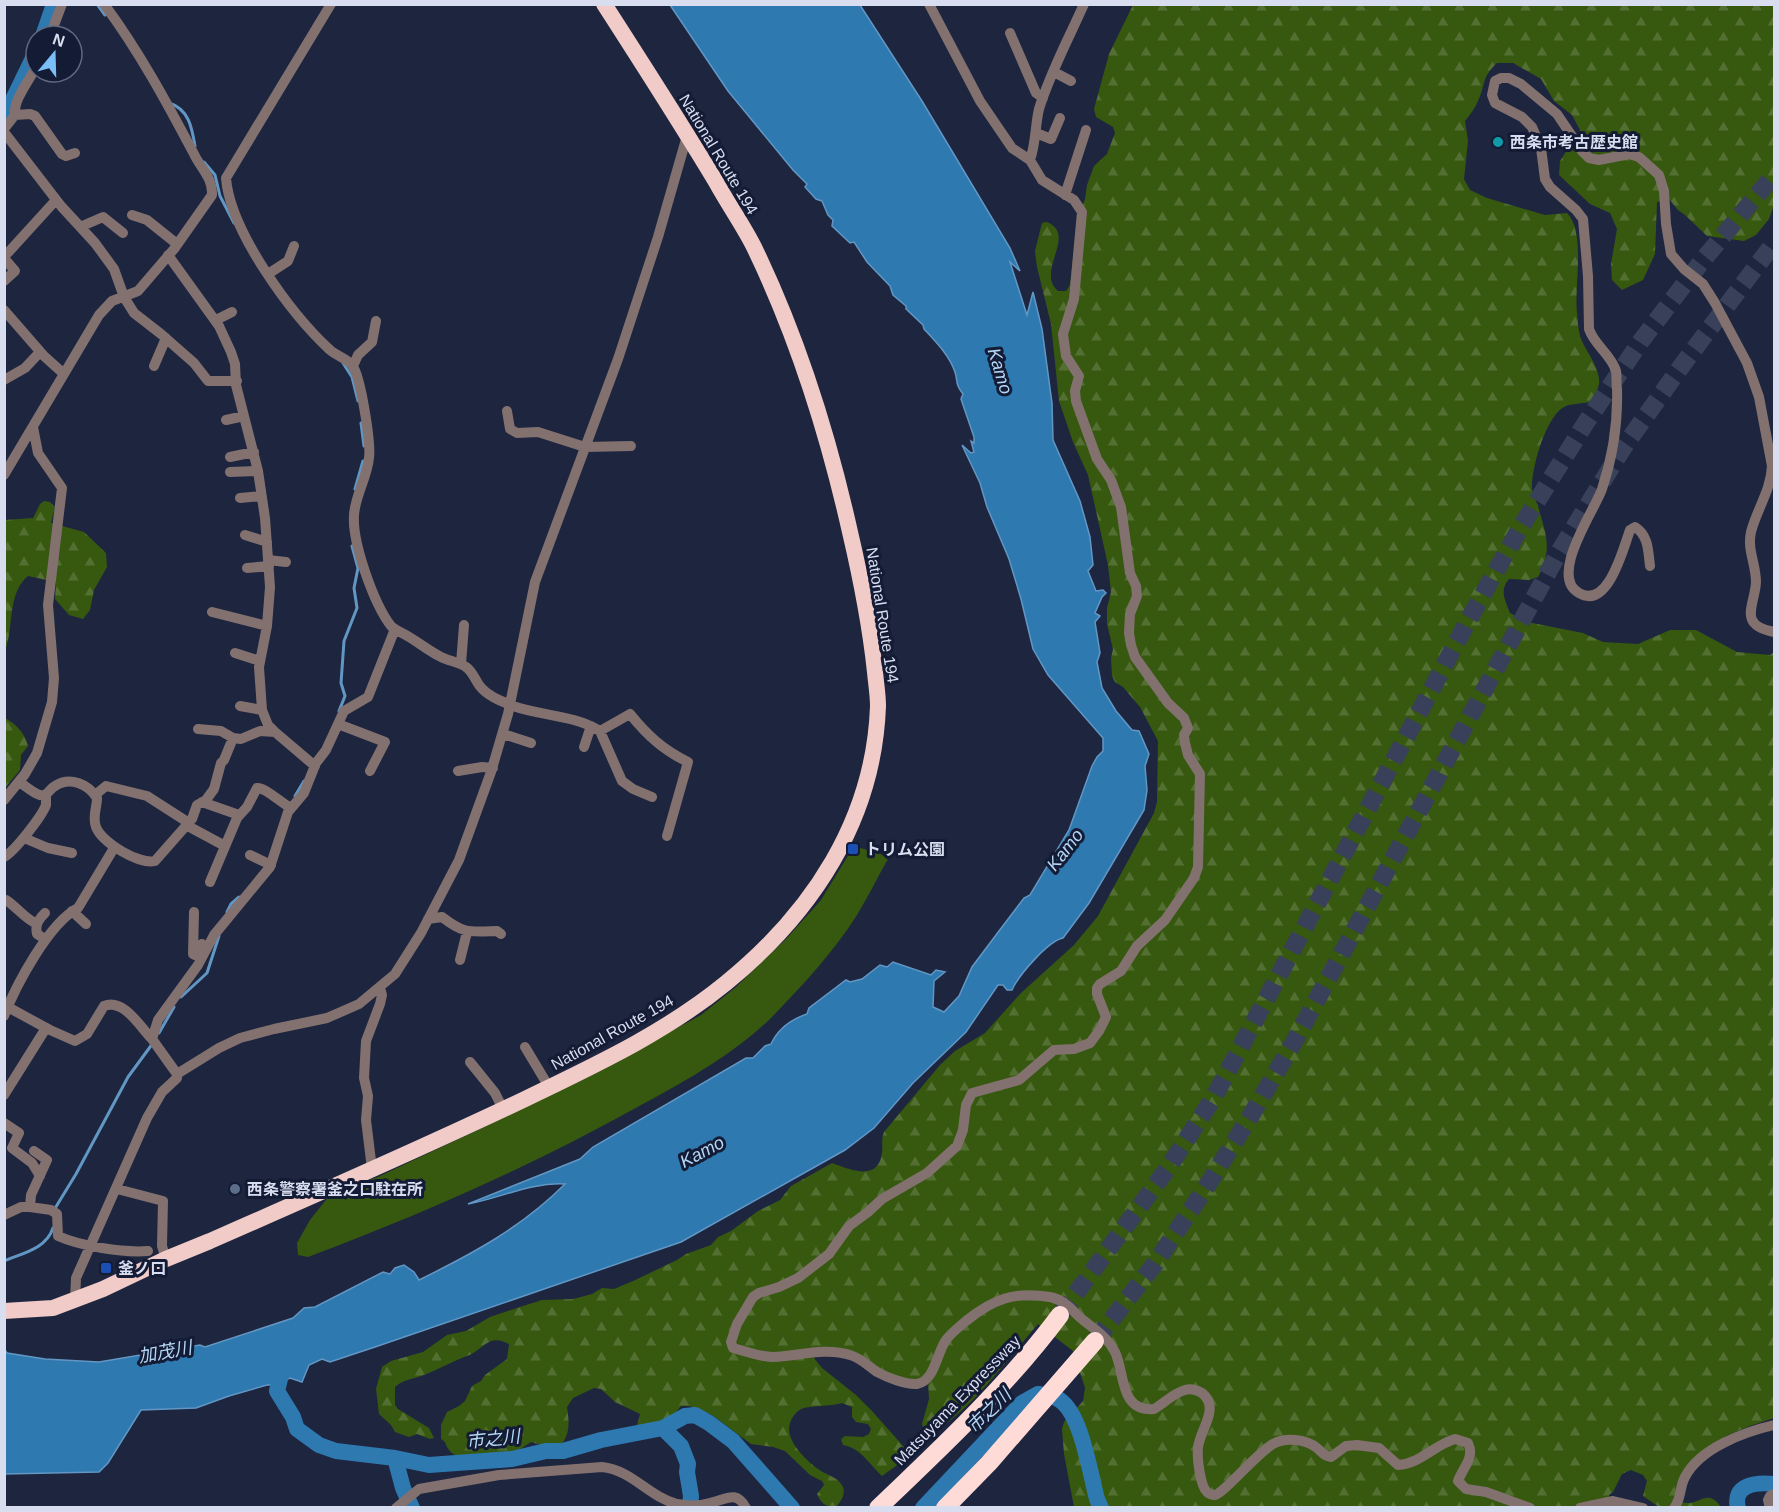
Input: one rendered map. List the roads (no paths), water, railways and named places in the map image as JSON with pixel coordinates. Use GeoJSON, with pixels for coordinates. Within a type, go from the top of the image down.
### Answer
{"type":"FeatureCollection","features":[{"type":"Feature","properties":{"kind":"highway","name":"National Route 194"},"geometry":{"type":"LineString","coordinates":[[4,1311],[53,1308],[75,1300],[503,1109],[662,1029],[737,974],[779,933],[812,896],[840,850],[865,791],[874,747],[878,702],[873,649],[862,584],[822,420],[782,308],[752,243],[604,4]]}},
{"type":"Feature","properties":{"kind":"highway","name":"Matsuyama Expressway"},"geometry":{"type":"LineString","coordinates":[[878,1508],[1002,1385],[1057,1319]]}},
{"type":"Feature","properties":{"kind":"highway"},"geometry":{"type":"LineString","coordinates":[[945,1508],[989,1463],[1091,1346]]}},
{"type":"Feature","properties":{"kind":"street"},"geometry":{"type":"LineString","coordinates":[[54,24],[62,4]]}},
{"type":"Feature","properties":{"kind":"street"},"geometry":{"type":"LineString","coordinates":[[104,4],[141,58],[198,162],[220,184],[242,229],[282,296],[332,352],[344,357],[353,366],[363,402],[370,452],[354,508],[355,536],[361,559],[383,612],[395,629],[472,672],[485,692],[510,704],[573,720],[596,729],[622,781],[633,789],[652,797]]}},
{"type":"Feature","properties":{"kind":"street"},"geometry":{"type":"LineString","coordinates":[[5,474],[99,315],[112,301],[138,291],[177,244],[227,174],[331,4]]}},
{"type":"Feature","properties":{"kind":"street"},"geometry":{"type":"LineString","coordinates":[[929,4],[980,101],[1012,148],[1030,160],[1042,180],[1074,200],[1082,213],[1074,299],[1063,334],[1066,356],[1079,376],[1075,392],[1076,401],[1089,440],[1097,459],[1111,480],[1121,507],[1130,573],[1136,586],[1137,596],[1130,614],[1131,645],[1141,666],[1168,703],[1184,718],[1188,728],[1184,735],[1188,755],[1200,774],[1198,867],[1194,878],[1165,920],[1137,946],[1121,971],[1097,988],[1106,1017],[1100,1031],[1090,1043],[1074,1048],[1054,1050],[1019,1080],[972,1093],[966,1105],[963,1130],[957,1146],[950,1154],[927,1173],[882,1199],[849,1226],[829,1254],[798,1278],[753,1297],[737,1324],[731,1342],[733,1348],[771,1357],[834,1352],[850,1355],[862,1360],[879,1373],[907,1383],[917,1384],[931,1373],[946,1340],[970,1318],[989,1305],[1019,1295],[1032,1294],[1054,1298],[1072,1308],[1108,1340],[1120,1364],[1125,1392],[1139,1407],[1154,1409],[1189,1389],[1197,1390],[1205,1395],[1209,1402],[1209,1412],[1207,1425],[1198,1446],[1198,1458],[1204,1490],[1209,1494],[1215,1495],[1223,1491],[1258,1455],[1272,1444],[1281,1441],[1306,1442],[1316,1447],[1326,1457],[1331,1457],[1347,1446],[1379,1448],[1398,1465],[1419,1460],[1439,1445],[1455,1439],[1468,1443],[1471,1450],[1458,1481],[1461,1486],[1486,1492],[1530,1508]]}},
{"type":"Feature","properties":{"kind":"street"},"geometry":{"type":"LineString","coordinates":[[1030,160],[1043,98],[1084,4]]}},
{"type":"Feature","properties":{"kind":"street"},"geometry":{"type":"LineString","coordinates":[[1025,35],[1011,37],[1036,93],[1043,98]]}},
{"type":"Feature","properties":{"kind":"street"},"geometry":{"type":"LineString","coordinates":[[1054,72],[1071,81]]}},
{"type":"Feature","properties":{"kind":"street"},"geometry":{"type":"LineString","coordinates":[[1650,566],[1648,543],[1635,527],[1630,530],[1608,583],[1597,595],[1589,597],[1579,594],[1574,589],[1568,575],[1574,546],[1597,504],[1612,454],[1618,411],[1616,372],[1612,362],[1591,336],[1589,329],[1588,276],[1583,219],[1550,188],[1545,179],[1541,148],[1532,127],[1522,117],[1495,103],[1492,88],[1501,78],[1509,78],[1521,84],[1557,114],[1589,158],[1599,160],[1629,154],[1639,157],[1659,175],[1664,191],[1671,254],[1702,284],[1715,303],[1747,363],[1759,397],[1772,466],[1772,478],[1751,532],[1750,554],[1756,581],[1750,610],[1755,623],[1774,632]]}},
{"type":"Feature","properties":{"kind":"street"},"geometry":{"type":"LineString","coordinates":[[26,84],[14,112],[15,116],[4,131],[114,269],[124,297],[134,313],[194,363],[208,381],[237,381]]}},
{"type":"Feature","properties":{"kind":"street"},"geometry":{"type":"LineString","coordinates":[[15,116],[30,114],[34,116],[62,154],[66,156],[75,153]]}},
{"type":"Feature","properties":{"kind":"street"},"geometry":{"type":"LineString","coordinates":[[1036,133],[1051,139],[1060,117]]}},
{"type":"Feature","properties":{"kind":"street"},"geometry":{"type":"LineString","coordinates":[[1065,195],[1086,130]]}},
{"type":"Feature","properties":{"kind":"street"},"geometry":{"type":"LineString","coordinates":[[75,1300],[76,1278],[147,1118],[162,1092],[177,1078],[177,1074],[240,1038],[337,1016],[358,1004],[395,974],[428,919],[459,860],[493,768],[510,704],[534,582],[618,359],[658,237],[687,136]]}},
{"type":"Feature","properties":{"kind":"street"},"geometry":{"type":"LineString","coordinates":[[4,281],[15,271],[4,257],[57,200]]}},
{"type":"Feature","properties":{"kind":"street"},"geometry":{"type":"LineString","coordinates":[[132,215],[147,220],[177,244]]}},
{"type":"Feature","properties":{"kind":"street"},"geometry":{"type":"LineString","coordinates":[[80,226],[103,217],[123,233]]}},
{"type":"Feature","properties":{"kind":"street"},"geometry":{"type":"LineString","coordinates":[[268,274],[288,261],[294,246]]}},
{"type":"Feature","properties":{"kind":"street"},"geometry":{"type":"LineString","coordinates":[[168,255],[216,320],[231,352],[258,471],[270,587],[267,627],[260,662],[262,710],[268,724],[275,732],[315,766]]}},
{"type":"Feature","properties":{"kind":"street"},"geometry":{"type":"LineString","coordinates":[[4,310],[40,352],[64,374]]}},
{"type":"Feature","properties":{"kind":"street"},"geometry":{"type":"LineString","coordinates":[[216,320],[232,312]]}},
{"type":"Feature","properties":{"kind":"street"},"geometry":{"type":"LineString","coordinates":[[353,366],[358,355],[372,342],[376,321]]}},
{"type":"Feature","properties":{"kind":"street"},"geometry":{"type":"LineString","coordinates":[[154,366],[166,338]]}},
{"type":"Feature","properties":{"kind":"street"},"geometry":{"type":"LineString","coordinates":[[4,380],[25,368],[40,352]]}},
{"type":"Feature","properties":{"kind":"street"},"geometry":{"type":"LineString","coordinates":[[507,411],[510,429],[517,433],[537,432],[585,447],[631,446]]}},
{"type":"Feature","properties":{"kind":"street"},"geometry":{"type":"LineString","coordinates":[[226,420],[244,416]]}},
{"type":"Feature","properties":{"kind":"street"},"geometry":{"type":"LineString","coordinates":[[4,800],[19,782],[37,753],[52,702],[54,678],[49,629],[49,595],[62,488],[38,453],[33,427]]}},
{"type":"Feature","properties":{"kind":"street"},"geometry":{"type":"LineString","coordinates":[[230,457],[254,452]]}},
{"type":"Feature","properties":{"kind":"street"},"geometry":{"type":"LineString","coordinates":[[230,472],[258,471]]}},
{"type":"Feature","properties":{"kind":"street"},"geometry":{"type":"LineString","coordinates":[[240,498],[261,496]]}},
{"type":"Feature","properties":{"kind":"street"},"geometry":{"type":"LineString","coordinates":[[245,535],[267,542]]}},
{"type":"Feature","properties":{"kind":"street"},"geometry":{"type":"LineString","coordinates":[[248,568],[286,562]]}},
{"type":"Feature","properties":{"kind":"street"},"geometry":{"type":"LineString","coordinates":[[212,612],[267,627]]}},
{"type":"Feature","properties":{"kind":"street"},"geometry":{"type":"LineString","coordinates":[[461,664],[464,626]]}},
{"type":"Feature","properties":{"kind":"street"},"geometry":{"type":"LineString","coordinates":[[152,1039],[158,1020],[198,965],[213,935],[258,884],[271,865],[288,812],[304,793],[315,766],[344,711],[368,697],[395,629]]}},
{"type":"Feature","properties":{"kind":"street"},"geometry":{"type":"LineString","coordinates":[[235,653],[260,662]]}},
{"type":"Feature","properties":{"kind":"street"},"geometry":{"type":"LineString","coordinates":[[240,706],[262,710]]}},
{"type":"Feature","properties":{"kind":"street"},"geometry":{"type":"LineString","coordinates":[[584,747],[596,729],[630,714],[648,736],[675,756],[688,762],[667,836]]}},
{"type":"Feature","properties":{"kind":"street"},"geometry":{"type":"LineString","coordinates":[[338,724],[385,742],[370,771]]}},
{"type":"Feature","properties":{"kind":"street"},"geometry":{"type":"LineString","coordinates":[[198,729],[216,726],[234,738],[241,739],[260,731],[275,732]]}},
{"type":"Feature","properties":{"kind":"street"},"geometry":{"type":"LineString","coordinates":[[502,734],[531,743]]}},
{"type":"Feature","properties":{"kind":"street"},"geometry":{"type":"LineString","coordinates":[[19,782],[40,795],[46,795],[58,784],[66,782],[88,787],[95,795],[97,806],[94,814],[95,826],[100,834],[114,848],[144,861],[155,861],[188,824],[197,805],[214,789],[221,763],[234,738]]}},
{"type":"Feature","properties":{"kind":"street"},"geometry":{"type":"LineString","coordinates":[[458,771],[482,767],[493,768]]}},
{"type":"Feature","properties":{"kind":"street"},"geometry":{"type":"LineString","coordinates":[[264,788],[266,776]]}},
{"type":"Feature","properties":{"kind":"street"},"geometry":{"type":"LineString","coordinates":[[95,795],[106,786],[147,796],[225,846]]}},
{"type":"Feature","properties":{"kind":"street"},"geometry":{"type":"LineString","coordinates":[[210,882],[239,815],[247,807],[257,788],[264,788],[279,803],[291,808]]}},
{"type":"Feature","properties":{"kind":"street"},"geometry":{"type":"LineString","coordinates":[[4,857],[24,838],[46,804],[46,795]]}},
{"type":"Feature","properties":{"kind":"street"},"geometry":{"type":"LineString","coordinates":[[202,802],[239,815]]}},
{"type":"Feature","properties":{"kind":"street"},"geometry":{"type":"LineString","coordinates":[[24,838],[48,848],[72,853]]}},
{"type":"Feature","properties":{"kind":"street"},"geometry":{"type":"LineString","coordinates":[[114,848],[78,908],[72,911],[45,939],[6,1010],[75,1041],[87,1034],[104,1006],[112,1004],[136,1020],[177,1074]]}},
{"type":"Feature","properties":{"kind":"street"},"geometry":{"type":"LineString","coordinates":[[250,855],[271,865]]}},
{"type":"Feature","properties":{"kind":"street"},"geometry":{"type":"LineString","coordinates":[[6,900],[37,924]]}},
{"type":"Feature","properties":{"kind":"street"},"geometry":{"type":"LineString","coordinates":[[72,911],[86,924]]}},
{"type":"Feature","properties":{"kind":"street"},"geometry":{"type":"LineString","coordinates":[[194,912],[193,954],[195,955],[205,939],[213,935]]}},
{"type":"Feature","properties":{"kind":"street"},"geometry":{"type":"LineString","coordinates":[[45,913],[37,924],[37,934],[45,939]]}},
{"type":"Feature","properties":{"kind":"street"},"geometry":{"type":"LineString","coordinates":[[428,919],[442,917],[455,928],[467,932],[497,931],[501,934]]}},
{"type":"Feature","properties":{"kind":"street"},"geometry":{"type":"LineString","coordinates":[[460,960],[467,932]]}},
{"type":"Feature","properties":{"kind":"street"},"geometry":{"type":"LineString","coordinates":[[372,1169],[366,1120],[368,1096],[364,1078],[366,1041],[380,1004],[382,995],[380,988]]}},
{"type":"Feature","properties":{"kind":"street"},"geometry":{"type":"LineString","coordinates":[[4,1095],[46,1028]]}},
{"type":"Feature","properties":{"kind":"street"},"geometry":{"type":"LineString","coordinates":[[525,1047],[549,1087]]}},
{"type":"Feature","properties":{"kind":"street"},"geometry":{"type":"LineString","coordinates":[[470,1062],[495,1093],[503,1109]]}},
{"type":"Feature","properties":{"kind":"street"},"geometry":{"type":"LineString","coordinates":[[4,1123],[19,1133],[12,1148],[32,1163],[40,1176]]}},
{"type":"Feature","properties":{"kind":"street"},"geometry":{"type":"LineString","coordinates":[[30,1207],[31,1195],[47,1160],[34,1151]]}},
{"type":"Feature","properties":{"kind":"street"},"geometry":{"type":"LineString","coordinates":[[117,1189],[163,1201],[162,1246],[166,1258]]}},
{"type":"Feature","properties":{"kind":"street"},"geometry":{"type":"LineString","coordinates":[[4,1215],[21,1207],[51,1210],[57,1214],[58,1236],[68,1241],[124,1251],[148,1251]]}},
{"type":"Feature","properties":{"kind":"street"},"geometry":{"type":"LineString","coordinates":[[1674,1508],[1680,1501],[1685,1476],[1709,1451],[1753,1430],[1774,1425]]}},
{"type":"Feature","properties":{"kind":"street"},"geometry":{"type":"LineString","coordinates":[[396,1508],[418,1489],[498,1475],[602,1467],[625,1473],[679,1505],[711,1503],[729,1496],[738,1498],[746,1508]]}},
{"type":"Feature","properties":{"kind":"street"},"geometry":{"type":"LineString","coordinates":[[1770,1508],[1768,1500],[1774,1494]]}},
{"type":"Feature","properties":{"kind":"street"},"geometry":{"type":"LineString","coordinates":[[1580,1508],[1597,1503],[1622,1502],[1643,1508]]}},
{"type":"Feature","properties":{"kind":"street"},"geometry":{"type":"LineString","coordinates":[[1597,1503],[1619,1508]]}},
{"type":"Feature","properties":{"kind":"water"},"geometry":{"type":"Polygon","coordinates":[[[670,5],[860,5],[922,101],[1010,248],[1020,271],[1010,262],[1027,315],[1033,292],[1042,329],[1052,403],[1053,440],[1080,501],[1090,537],[1093,565],[1088,571],[1096,591],[1103,590],[1106,593],[1095,613],[1100,616],[1095,622],[1100,653],[1097,662],[1102,688],[1116,711],[1132,730],[1139,731],[1149,754],[1145,766],[1147,790],[1144,810],[1089,903],[1063,938],[1050,945],[1034,960],[1020,976],[1012,990],[998,985],[966,1032],[913,1083],[874,1128],[845,1150],[681,1242],[330,1362],[322,1359],[309,1365],[302,1382],[290,1378],[274,1385],[229,1396],[196,1408],[141,1410],[108,1463],[99,1472],[5,1474],[5,1350],[7,1353],[45,1359],[99,1362],[200,1345],[205,1347],[293,1318],[304,1308],[315,1307],[383,1272],[390,1274],[395,1268],[404,1265],[414,1272],[419,1280],[496,1238],[532,1213],[565,1184],[540,1185],[468,1204],[580,1159],[593,1147],[746,1058],[753,1058],[765,1046],[771,1044],[786,1025],[807,1014],[809,1008],[846,980],[850,982],[862,979],[880,965],[887,967],[893,962],[931,975],[936,970],[945,972],[934,981],[933,1007],[944,1012],[959,996],[972,967],[1024,898],[1030,895],[1069,830],[1092,766],[1103,751],[1103,738],[1048,675],[1033,649],[1009,559],[987,507],[980,483],[962,445],[971,453],[974,452],[971,441],[974,443],[974,437],[961,399],[963,394],[955,372],[942,349],[923,325],[906,309],[906,306],[893,295],[890,286],[867,262],[854,242],[850,243],[832,226],[833,220],[828,215],[822,201],[816,199],[805,187],[807,184],[728,91],[670,5]]]}},
{"type":"Feature","properties":{"kind":"waterway"},"geometry":{"type":"LineString","coordinates":[[47,24],[54,4]]}},
{"type":"Feature","properties":{"kind":"waterway"},"geometry":{"type":"LineString","coordinates":[[97,4],[105,15]]}},
{"type":"Feature","properties":{"kind":"waterway"},"geometry":{"type":"LineString","coordinates":[[4,118],[24,77]]}},
{"type":"Feature","properties":{"kind":"waterway"},"geometry":{"type":"LineString","coordinates":[[169,103],[185,114],[191,126],[195,146]]}},
{"type":"Feature","properties":{"kind":"waterway"},"geometry":{"type":"LineString","coordinates":[[204,162],[215,175],[220,196],[234,223]]}},
{"type":"Feature","properties":{"kind":"waterway"},"geometry":{"type":"LineString","coordinates":[[343,363],[352,377],[358,401]]}},
{"type":"Feature","properties":{"kind":"waterway"},"geometry":{"type":"LineString","coordinates":[[361,423],[364,446]]}},
{"type":"Feature","properties":{"kind":"waterway"},"geometry":{"type":"LineString","coordinates":[[355,489],[363,461]]}},
{"type":"Feature","properties":{"kind":"waterway"},"geometry":{"type":"LineString","coordinates":[[339,711],[345,696],[341,683],[344,641],[357,608],[354,588],[358,568],[352,546]]}},
{"type":"Feature","properties":{"kind":"waterway"},"geometry":{"type":"LineString","coordinates":[[295,796],[304,781]]}},
{"type":"Feature","properties":{"kind":"waterway"},"geometry":{"type":"LineString","coordinates":[[227,912],[231,904],[239,897]]}},
{"type":"Feature","properties":{"kind":"waterway"},"geometry":{"type":"LineString","coordinates":[[181,997],[207,973],[219,936]]}},
{"type":"Feature","properties":{"kind":"waterway"},"geometry":{"type":"LineString","coordinates":[[159,1033],[174,1007]]}},
{"type":"Feature","properties":{"kind":"waterway"},"geometry":{"type":"LineString","coordinates":[[54,1210],[128,1077],[153,1043]]}},
{"type":"Feature","properties":{"kind":"waterway"},"geometry":{"type":"LineString","coordinates":[[4,1261],[39,1246],[50,1235],[53,1228]]}},
{"type":"Feature","properties":{"kind":"waterway","name":"市之川"},"geometry":{"type":"LineString","coordinates":[[286,1364],[277,1391],[293,1417],[297,1429],[319,1445],[336,1451],[395,1458],[429,1465],[512,1459],[546,1451],[563,1451],[601,1440],[663,1428],[685,1416],[695,1415],[733,1441],[792,1508]]}},
{"type":"Feature","properties":{"kind":"waterway","name":"市之川"},"geometry":{"type":"LineString","coordinates":[[923,1508],[1022,1403],[1038,1394],[1056,1398],[1065,1404],[1072,1414],[1083,1443],[1101,1508]]}},
{"type":"Feature","properties":{"kind":"waterway"},"geometry":{"type":"LineString","coordinates":[[663,1428],[681,1446],[688,1464],[690,1508]]}},
{"type":"Feature","properties":{"kind":"waterway"},"geometry":{"type":"LineString","coordinates":[[395,1458],[403,1488],[412,1508]]}},
{"type":"Feature","properties":{"kind":"waterway","name":"市之川"},"geometry":{"type":"LineString","coordinates":[[1738,1508],[1737,1500],[1742,1489],[1754,1484],[1774,1484]]}},
{"type":"Feature","properties":{"kind":"tunnel"},"geometry":{"type":"LineString","coordinates":[[1060,1315],[1168,1168],[1214,1097],[1468,621],[1519,530],[1585,424],[1641,341],[1702,261],[1774,175]]}},
{"type":"Feature","properties":{"kind":"tunnel"},"geometry":{"type":"LineString","coordinates":[[1095,1341],[1154,1265],[1250,1117],[1294,1042],[1559,552],[1623,448],[1774,243]]}},
{"type":"Feature","properties":{"kind":"place","name":"西条市考古歴史館"},"geometry":{"type":"Point","coordinates":[1498,142]}},
{"type":"Feature","properties":{"kind":"place","name":"トリム公園"},"geometry":{"type":"Point","coordinates":[853,849]}},
{"type":"Feature","properties":{"kind":"place","name":"西条警察署釜之口駐在所"},"geometry":{"type":"Point","coordinates":[235,1189]}},
{"type":"Feature","properties":{"kind":"place","name":"釜ノ口"},"geometry":{"type":"Point","coordinates":[106,1268]}},
{"type":"Feature","properties":{"kind":"water label","name":"Kamo"},"geometry":{"type":"Point","coordinates":[1000,371]}},
{"type":"Feature","properties":{"kind":"water label","name":"Kamo"},"geometry":{"type":"Point","coordinates":[1065,850]}},
{"type":"Feature","properties":{"kind":"water label","name":"Kamo"},"geometry":{"type":"Point","coordinates":[702,1152]}},
{"type":"Feature","properties":{"kind":"water label","name":"加茂川"},"geometry":{"type":"Point","coordinates":[165,1352]}}]}
